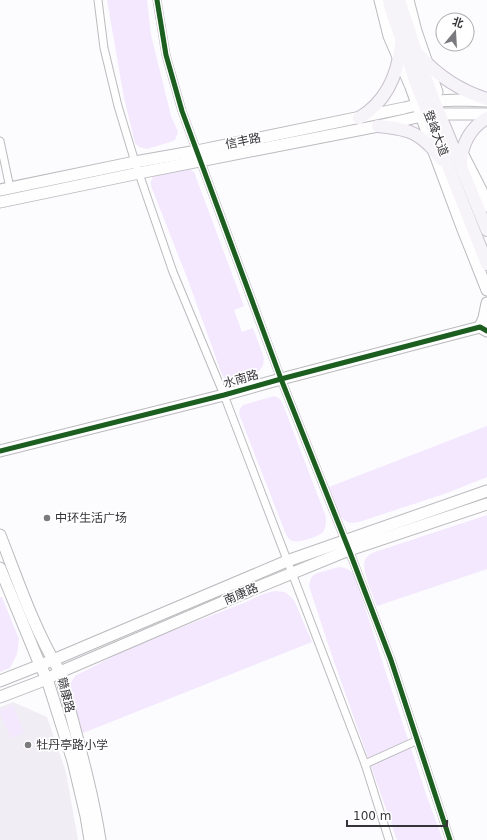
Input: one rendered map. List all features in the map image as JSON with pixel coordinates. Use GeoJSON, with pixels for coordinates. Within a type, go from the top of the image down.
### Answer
{"type":"FeatureCollection","features":[{"type":"Feature","properties":{"kind":"main road"},"geometry":{"type":"LineString","coordinates":[[380,0],[389,36],[399,59],[429,102],[434,115],[433,149],[487,290]]}},
{"type":"Feature","properties":{"kind":"main road","name":"登峰大道"},"geometry":{"type":"LineString","coordinates":[[389,0],[416,83],[429,102]]}},
{"type":"Feature","properties":{"kind":"main road","name":"登峰大道"},"geometry":{"type":"LineString","coordinates":[[399,0],[415,49],[449,168],[487,264]]}},
{"type":"Feature","properties":{"kind":"main road"},"geometry":{"type":"LineString","coordinates":[[408,0],[416,31],[427,63],[429,102]]}},
{"type":"Feature","properties":{"kind":"main road"},"geometry":{"type":"LineString","coordinates":[[359,118],[368,113],[374,107],[393,80],[399,59],[401,39]]}},
{"type":"Feature","properties":{"kind":"main road"},"geometry":{"type":"LineString","coordinates":[[415,49],[427,63],[450,82],[487,100]]}},
{"type":"Feature","properties":{"kind":"main road","name":"信丰路"},"geometry":{"type":"LineString","coordinates":[[0,202],[139,173],[199,156],[429,102],[487,100]]}},
{"type":"Feature","properties":{"kind":"main road","name":"信丰路"},"geometry":{"type":"LineString","coordinates":[[5,189],[134,162],[199,156],[378,126],[434,115],[487,114]]}},
{"type":"Feature","properties":{"kind":"main road"},"geometry":{"type":"LineString","coordinates":[[434,115],[450,127],[481,190],[487,206]]}},
{"type":"Feature","properties":{"kind":"main road","name":"登峰大道"},"geometry":{"type":"LineString","coordinates":[[434,115],[461,166],[487,230]]}},
{"type":"Feature","properties":{"kind":"main road"},"geometry":{"type":"LineString","coordinates":[[461,166],[462,152],[469,134],[478,124],[487,118]]}},
{"type":"Feature","properties":{"kind":"main road"},"geometry":{"type":"LineString","coordinates":[[378,126],[408,131],[424,141],[433,149],[449,168]]}},
{"type":"Feature","properties":{"kind":"main road"},"geometry":{"type":"LineString","coordinates":[[484,329],[484,318],[487,303]]}},
{"type":"Feature","properties":{"kind":"main road","name":"水南路"},"geometry":{"type":"LineString","coordinates":[[0,451],[484,329]]}},
{"type":"Feature","properties":{"kind":"main road","name":"南康路"},"geometry":{"type":"LineString","coordinates":[[0,697],[47,679],[60,672],[251,590],[292,574],[347,545],[487,491]]}},
{"type":"Feature","properties":{"kind":"main road","name":"南康路"},"geometry":{"type":"LineString","coordinates":[[0,681],[287,561],[487,504]]}},
{"type":"Feature","properties":{"kind":"main road","name":"赣康路"},"geometry":{"type":"LineString","coordinates":[[0,535],[30,611],[60,672],[83,761],[100,840]]}},
{"type":"Feature","properties":{"kind":"main road","name":"赣康路"},"geometry":{"type":"LineString","coordinates":[[0,568],[47,679],[73,761],[90,840]]}},
{"type":"Feature","properties":{"kind":"street"},"geometry":{"type":"LineString","coordinates":[[98,0],[104,48],[118,106],[134,162],[173,272],[224,395],[365,764],[389,840]]}},
{"type":"Feature","properties":{"kind":"street"},"geometry":{"type":"LineString","coordinates":[[158,0],[166,55],[182,110],[281,379],[391,660],[450,840]]}},
{"type":"Feature","properties":{"kind":"street"},"geometry":{"type":"LineString","coordinates":[[0,141],[5,189]]}},
{"type":"Feature","properties":{"kind":"street"},"geometry":{"type":"LineString","coordinates":[[365,764],[418,740]]}},
{"type":"Feature","properties":{"kind":"shaded area"},"geometry":{"type":"Polygon","coordinates":[[[107,0],[147,0],[151,35],[171,116],[178,132],[175,140],[147,149],[139,147],[135,143],[124,98],[107,0]]]}},
{"type":"Feature","properties":{"kind":"shaded area"},"geometry":{"type":"Polygon","coordinates":[[[189,168],[194,172],[244,306],[234,310],[242,332],[253,328],[264,358],[263,365],[259,371],[232,380],[224,378],[221,372],[188,280],[151,186],[155,175],[189,168]]]}},
{"type":"Feature","properties":{"kind":"shaded area"},"geometry":{"type":"Polygon","coordinates":[[[275,396],[282,402],[326,517],[323,532],[313,538],[293,541],[287,536],[239,414],[243,405],[275,396]]]}},
{"type":"Feature","properties":{"kind":"shaded area"},"geometry":{"type":"Polygon","coordinates":[[[487,426],[487,477],[447,493],[359,522],[348,522],[339,515],[329,487],[487,426]]]}},
{"type":"Feature","properties":{"kind":"shaded area"},"geometry":{"type":"Polygon","coordinates":[[[487,515],[487,569],[377,606],[368,582],[364,564],[369,555],[487,515]]]}},
{"type":"Feature","properties":{"kind":"shaded area"},"geometry":{"type":"Polygon","coordinates":[[[339,567],[352,572],[355,576],[427,797],[443,840],[397,840],[309,586],[311,578],[315,574],[339,567]]]}},
{"type":"Feature","properties":{"kind":"shaded area"},"geometry":{"type":"Polygon","coordinates":[[[275,591],[285,592],[294,600],[312,642],[78,735],[66,691],[75,676],[131,647],[263,594],[275,591]]]}},
{"type":"Feature","properties":{"kind":"shaded area"},"geometry":{"type":"Polygon","coordinates":[[[0,597],[2,597],[19,639],[17,654],[10,668],[0,672],[0,597]]]}},
{"type":"Feature","properties":{"kind":"shaded area","name":"牡丹亭路小学"},"geometry":{"type":"Polygon","coordinates":[[[13,702],[47,717],[66,772],[78,840],[0,840],[0,707],[13,702]]]}},
{"type":"Feature","properties":{"kind":"shaded area"},"geometry":{"type":"Polygon","coordinates":[[[13,705],[24,733],[11,738],[0,711],[13,705]]]}},
{"type":"Feature","properties":{"kind":"cycle path"},"geometry":{"type":"LineString","coordinates":[[157,0],[166,55],[182,111],[281,379],[391,660],[450,840]]}},
{"type":"Feature","properties":{"kind":"cycle path"},"geometry":{"type":"LineString","coordinates":[[0,451],[224,395],[480,327],[487,331]]}},
{"type":"Feature","properties":{"kind":"place","name":"中环生活广场"},"geometry":{"type":"Point","coordinates":[47,518]}},
{"type":"Feature","properties":{"kind":"place","name":"牡丹亭路小学"},"geometry":{"type":"Point","coordinates":[28,745]}}]}
